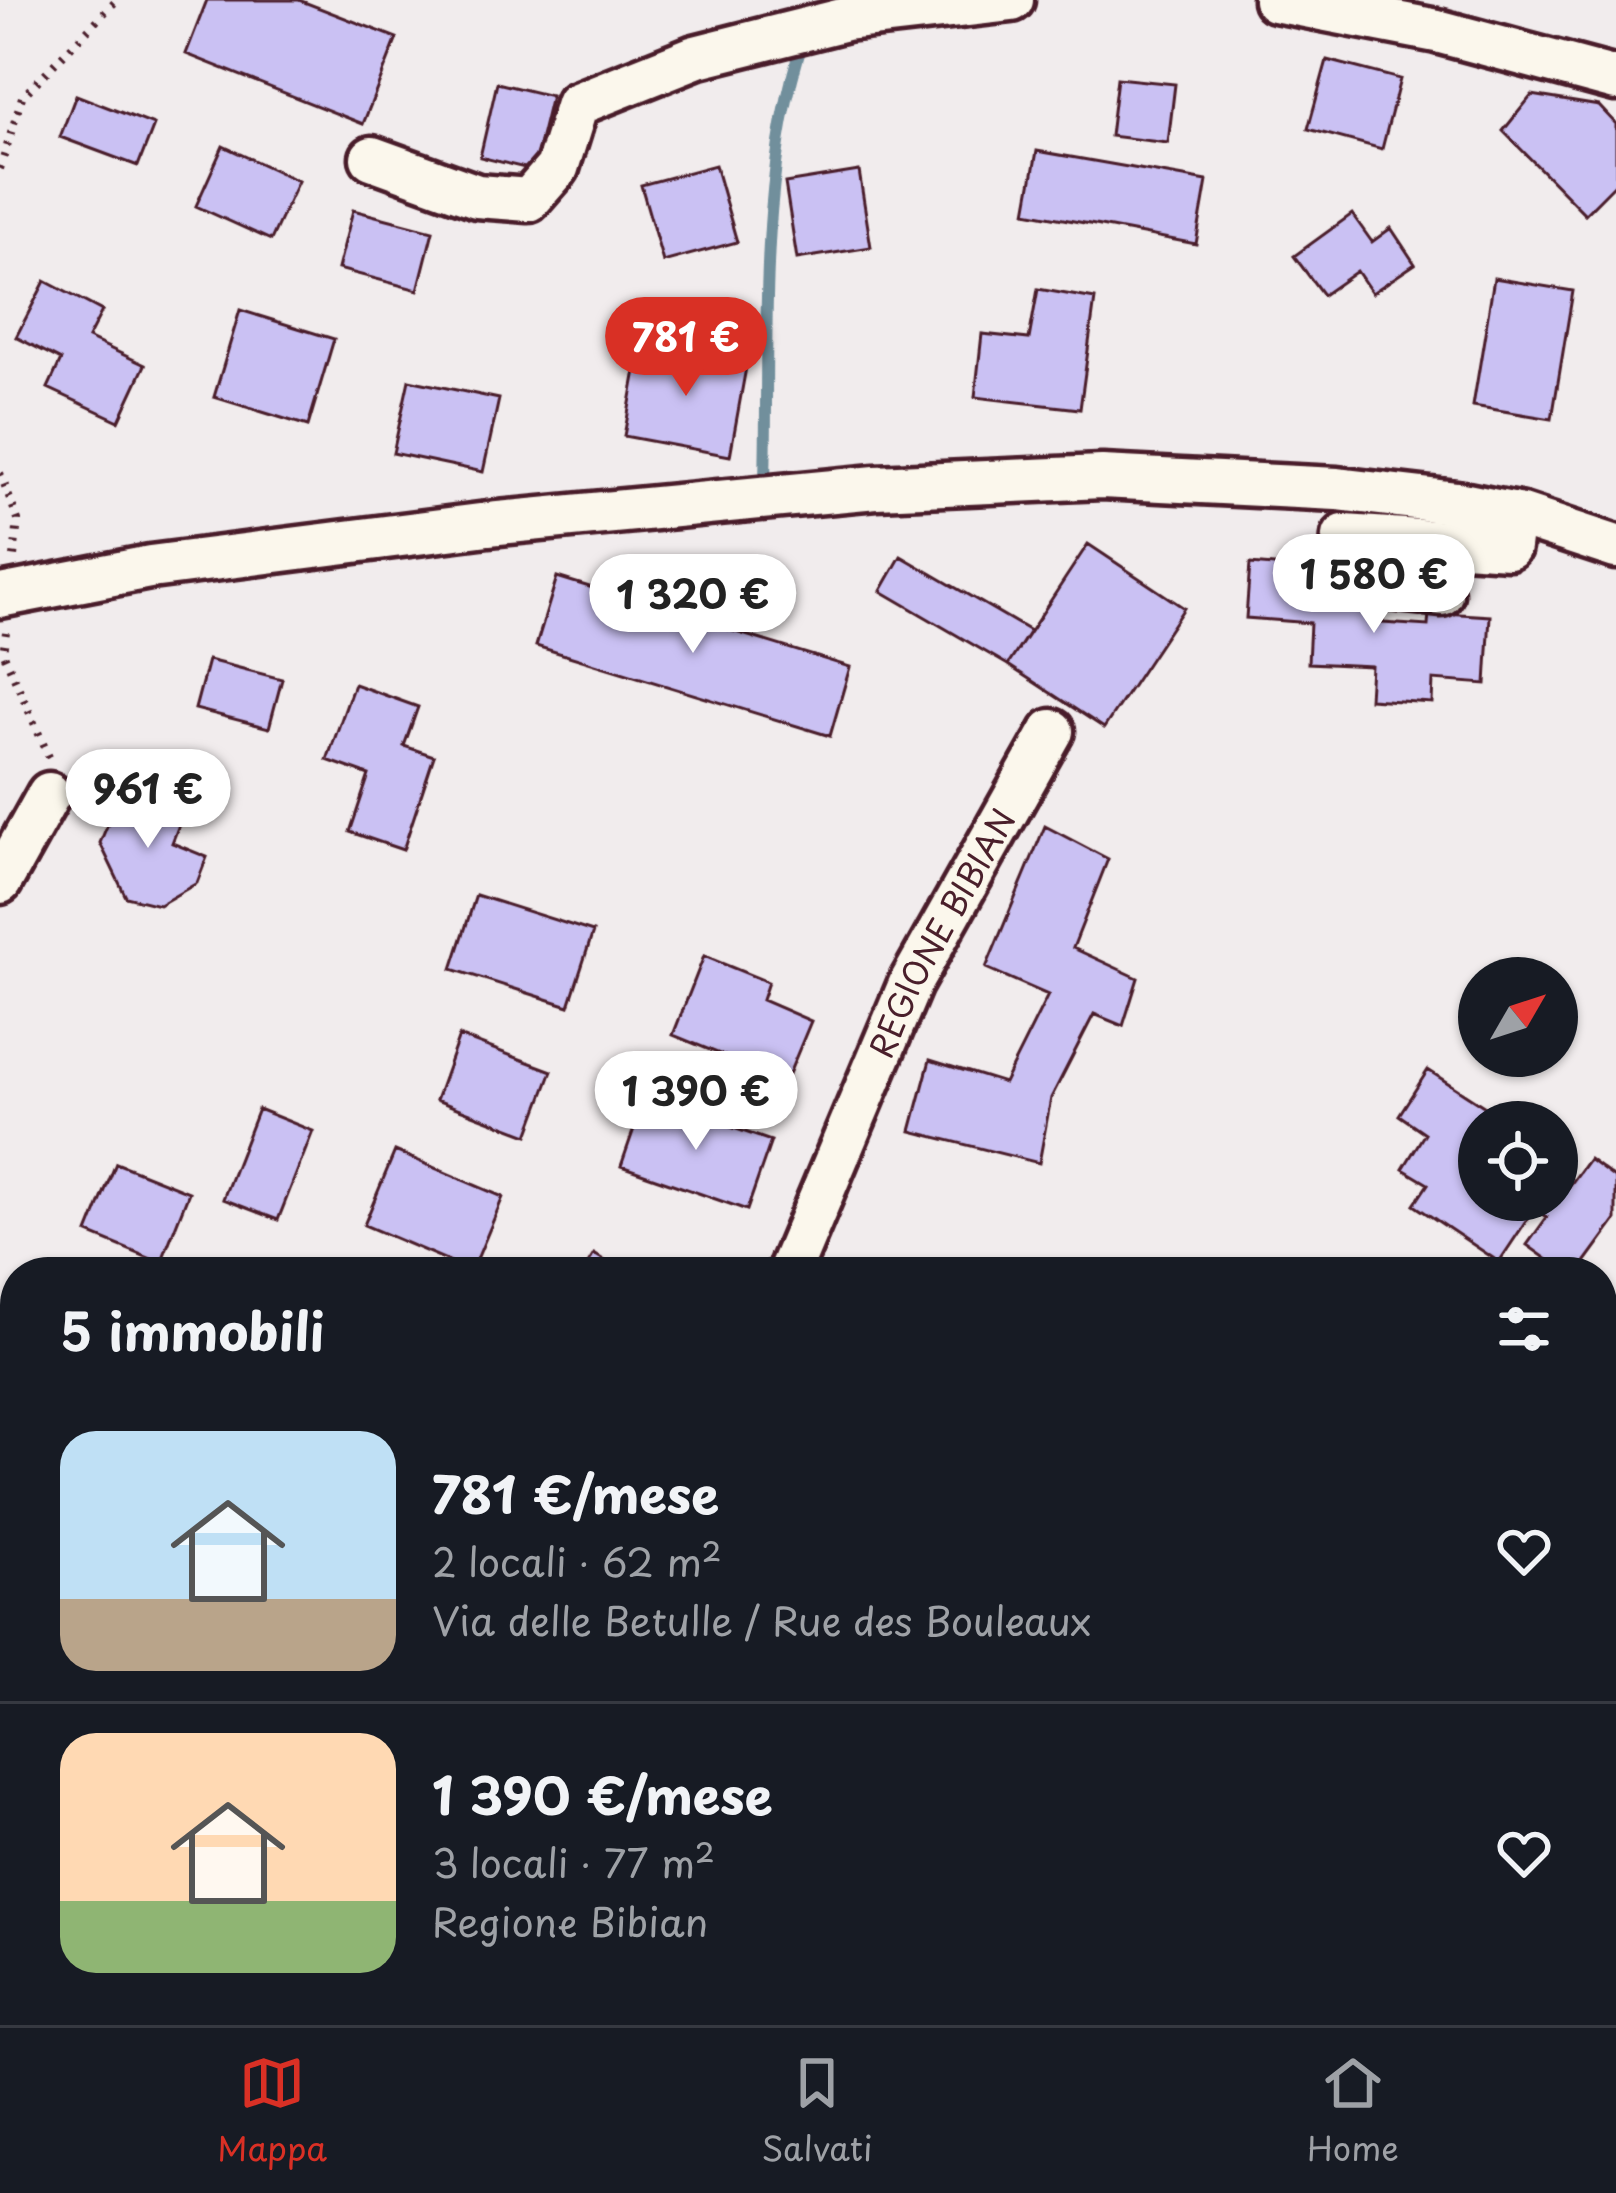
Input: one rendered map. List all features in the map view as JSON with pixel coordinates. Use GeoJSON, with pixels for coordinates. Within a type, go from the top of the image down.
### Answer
{"type":"FeatureCollection","features":[{"type":"Feature","properties":{"kind":"street"},"geometry":{"type":"LineString","coordinates":[[372,158],[477,196],[530,200],[557,168],[577,104],[695,57],[846,20],[1012,0]]}},
{"type":"Feature","properties":{"kind":"street"},"geometry":{"type":"LineString","coordinates":[[1275,0],[1437,32],[1616,79]]}},
{"type":"Feature","properties":{"kind":"street"},"geometry":{"type":"LineString","coordinates":[[0,596],[149,567],[466,527],[876,488],[1102,477],[1337,489],[1513,514],[1616,548]]}},
{"type":"Feature","properties":{"kind":"street"},"geometry":{"type":"LineString","coordinates":[[1442,594],[1340,582],[1344,536],[1509,547],[1513,514]]}},
{"type":"Feature","properties":{"kind":"street","name":"REGIONE BIBIAN"},"geometry":{"type":"LineString","coordinates":[[795,1257],[910,984],[1052,731]]}},
{"type":"Feature","properties":{"kind":"street"},"geometry":{"type":"LineString","coordinates":[[0,882],[50,794]]}},
{"type":"Feature","properties":{"kind":"path"},"geometry":{"type":"LineString","coordinates":[[0,169],[22,97],[77,35],[117,0]]}},
{"type":"Feature","properties":{"kind":"building"},"geometry":{"type":"Polygon","coordinates":[[[207,0],[299,0],[397,38],[363,124],[186,54],[207,0]]]}},
{"type":"Feature","properties":{"kind":"building"},"geometry":{"type":"Polygon","coordinates":[[[1327,60],[1400,79],[1382,149],[1308,129],[1327,60]]]}},
{"type":"Feature","properties":{"kind":"building"},"geometry":{"type":"Polygon","coordinates":[[[1117,78],[1175,84],[1168,143],[1110,136],[1117,78]]]}},
{"type":"Feature","properties":{"kind":"building"},"geometry":{"type":"Polygon","coordinates":[[[497,83],[551,96],[533,170],[480,157],[497,83]]]}},
{"type":"Feature","properties":{"kind":"building"},"geometry":{"type":"Polygon","coordinates":[[[76,95],[154,125],[138,166],[60,137],[76,95]]]}},
{"type":"Feature","properties":{"kind":"building"},"geometry":{"type":"Polygon","coordinates":[[[1532,95],[1599,106],[1616,124],[1616,183],[1585,214],[1503,131],[1532,95]]]}},
{"type":"Feature","properties":{"kind":"building"},"geometry":{"type":"Polygon","coordinates":[[[223,146],[298,181],[271,240],[196,206],[223,146]]]}},
{"type":"Feature","properties":{"kind":"building"},"geometry":{"type":"Polygon","coordinates":[[[1037,151],[1207,181],[1196,244],[1026,212],[1037,151]]]}},
{"type":"Feature","properties":{"kind":"building"},"geometry":{"type":"Polygon","coordinates":[[[715,165],[737,242],[663,262],[641,185],[715,165]]]}},
{"type":"Feature","properties":{"kind":"building"},"geometry":{"type":"Polygon","coordinates":[[[859,171],[871,247],[797,259],[785,183],[859,171]]]}},
{"type":"Feature","properties":{"kind":"building"},"geometry":{"type":"Polygon","coordinates":[[[353,210],[433,231],[418,290],[338,269],[353,210]]]}},
{"type":"Feature","properties":{"kind":"building"},"geometry":{"type":"Polygon","coordinates":[[[1352,214],[1372,242],[1391,228],[1415,264],[1372,293],[1357,271],[1323,295],[1294,256],[1352,214]]]}},
{"type":"Feature","properties":{"kind":"building"},"geometry":{"type":"Polygon","coordinates":[[[1494,278],[1573,291],[1552,419],[1473,406],[1494,278]]]}},
{"type":"Feature","properties":{"kind":"building"},"geometry":{"type":"Polygon","coordinates":[[[45,281],[102,311],[88,338],[145,365],[119,421],[48,388],[61,360],[16,337],[45,281]]]}},
{"type":"Feature","properties":{"kind":"building"},"geometry":{"type":"Polygon","coordinates":[[[1038,289],[1095,299],[1080,409],[975,397],[982,334],[1029,339],[1038,289]]]}},
{"type":"Feature","properties":{"kind":"building"},"geometry":{"type":"Polygon","coordinates":[[[240,310],[334,339],[308,426],[214,397],[240,310]]]}},
{"type":"Feature","properties":{"kind":"building"},"geometry":{"type":"Polygon","coordinates":[[[641,343],[747,362],[730,456],[624,436],[641,343]]]}},
{"type":"Feature","properties":{"kind":"building"},"geometry":{"type":"Polygon","coordinates":[[[409,380],[499,399],[483,472],[393,453],[409,380]]]}},
{"type":"Feature","properties":{"kind":"building"},"geometry":{"type":"Polygon","coordinates":[[[1088,544],[1184,608],[1104,728],[1008,665],[1088,544]]]}},
{"type":"Feature","properties":{"kind":"building"},"geometry":{"type":"Polygon","coordinates":[[[901,556],[1030,631],[1008,665],[881,591],[901,556]]]}},
{"type":"Feature","properties":{"kind":"building"},"geometry":{"type":"Polygon","coordinates":[[[1250,564],[1320,570],[1318,604],[1383,607],[1383,623],[1428,626],[1429,612],[1490,616],[1486,684],[1433,680],[1432,703],[1369,699],[1371,666],[1308,663],[1310,623],[1246,618],[1250,564]]]}},
{"type":"Feature","properties":{"kind":"building"},"geometry":{"type":"Polygon","coordinates":[[[557,577],[850,667],[830,736],[536,646],[557,577]]]}},
{"type":"Feature","properties":{"kind":"building"},"geometry":{"type":"Polygon","coordinates":[[[208,660],[282,679],[269,728],[195,709],[208,660]]]}},
{"type":"Feature","properties":{"kind":"building"},"geometry":{"type":"Polygon","coordinates":[[[354,684],[418,707],[404,746],[434,756],[403,850],[350,832],[369,775],[327,760],[354,684]]]}},
{"type":"Feature","properties":{"kind":"building"},"geometry":{"type":"Polygon","coordinates":[[[123,787],[152,798],[180,822],[172,843],[207,857],[197,883],[159,905],[126,897],[100,843],[123,787]]]}},
{"type":"Feature","properties":{"kind":"building"},"geometry":{"type":"Polygon","coordinates":[[[1045,826],[1108,859],[1073,948],[1138,978],[1123,1026],[1094,1014],[1051,1098],[1039,1163],[911,1131],[930,1060],[1004,1083],[1048,995],[986,968],[1045,826]]]}},
{"type":"Feature","properties":{"kind":"building"},"geometry":{"type":"Polygon","coordinates":[[[476,895],[593,932],[569,1006],[452,969],[476,895]]]}},
{"type":"Feature","properties":{"kind":"building"},"geometry":{"type":"Polygon","coordinates":[[[704,956],[768,982],[762,1000],[811,1021],[786,1081],[673,1035],[704,956]]]}},
{"type":"Feature","properties":{"kind":"building"},"geometry":{"type":"Polygon","coordinates":[[[459,1036],[552,1071],[528,1135],[436,1100],[459,1036]]]}},
{"type":"Feature","properties":{"kind":"building"},"geometry":{"type":"Polygon","coordinates":[[[1428,1070],[1476,1101],[1458,1101],[1458,1221],[1526,1221],[1502,1257],[1492,1257],[1414,1205],[1428,1184],[1403,1169],[1425,1133],[1399,1115],[1428,1070]]]}},
{"type":"Feature","properties":{"kind":"building"},"geometry":{"type":"Polygon","coordinates":[[[645,1097],[771,1141],[747,1210],[621,1166],[645,1097]]]}},
{"type":"Feature","properties":{"kind":"building"},"geometry":{"type":"Polygon","coordinates":[[[258,1109],[313,1131],[278,1220],[223,1199],[258,1109]]]}},
{"type":"Feature","properties":{"kind":"building"},"geometry":{"type":"Polygon","coordinates":[[[395,1151],[503,1197],[478,1257],[439,1257],[364,1225],[395,1151]]]}},
{"type":"Feature","properties":{"kind":"building"},"geometry":{"type":"Polygon","coordinates":[[[1589,1159],[1616,1179],[1616,1220],[1589,1257],[1544,1257],[1527,1245],[1544,1221],[1578,1221],[1578,1174],[1589,1159]]]}},
{"type":"Feature","properties":{"kind":"building"},"geometry":{"type":"Polygon","coordinates":[[[116,1163],[189,1192],[163,1257],[146,1257],[88,1233],[116,1163]]]}},
{"type":"Feature","properties":{"kind":"waterway"},"geometry":{"type":"LineString","coordinates":[[765,481],[772,203],[788,94],[803,41]]}}]}
